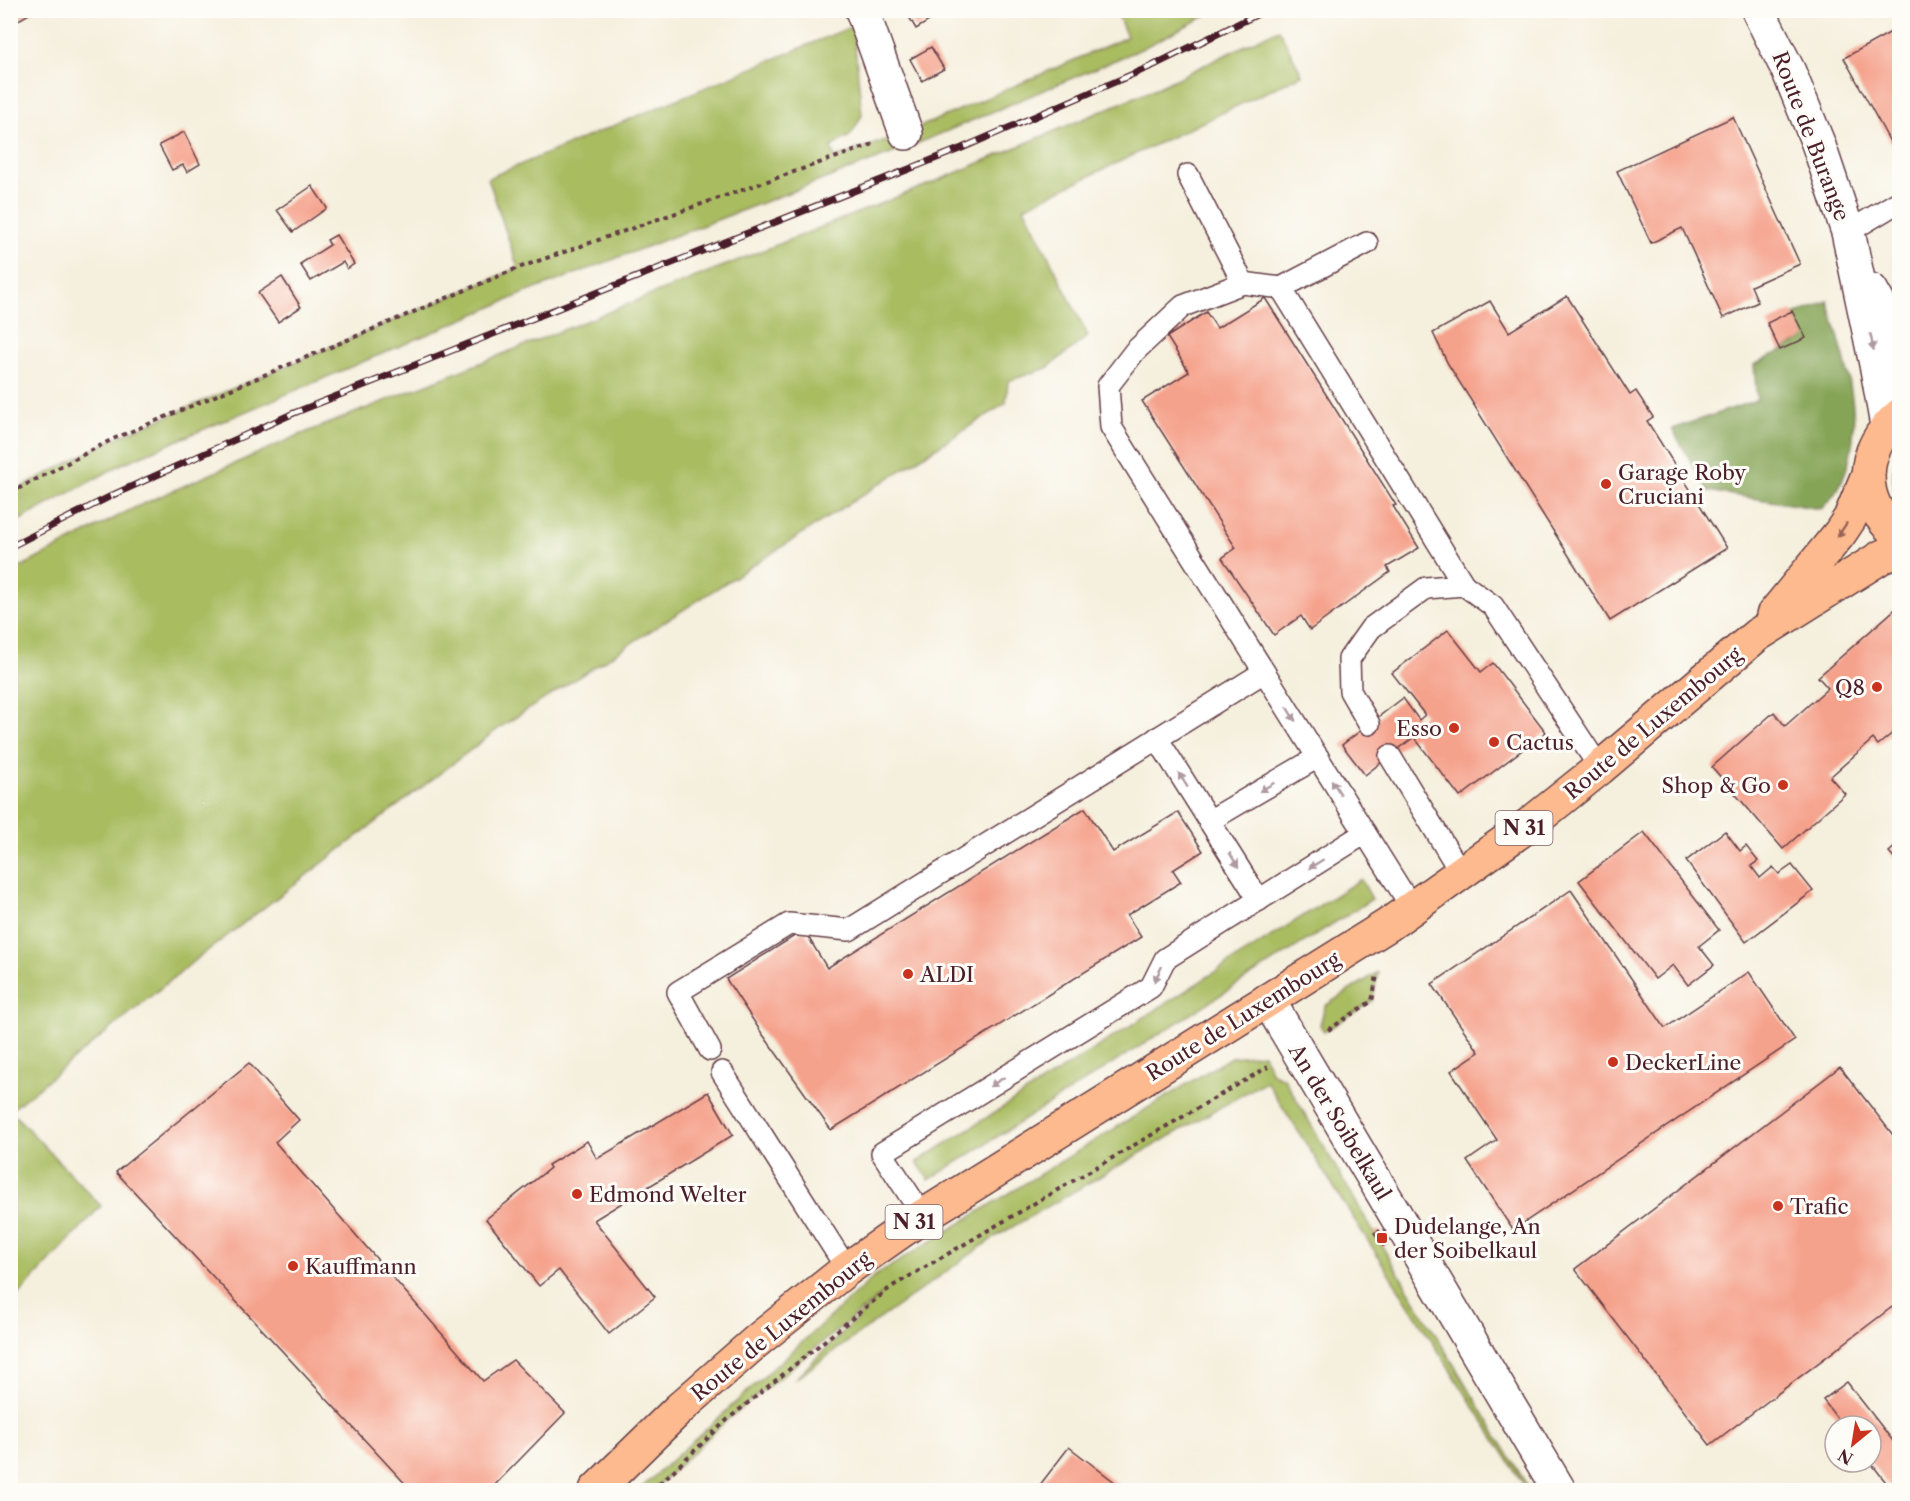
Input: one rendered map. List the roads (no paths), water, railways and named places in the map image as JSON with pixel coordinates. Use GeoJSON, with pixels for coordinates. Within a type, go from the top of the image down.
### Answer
{"type":"FeatureCollection","features":[{"type":"Feature","properties":{"kind":"main road"},"geometry":{"type":"LineString","coordinates":[[1893,420],[1876,441],[1869,459],[1868,477],[1871,495],[1878,513],[1899,536]]}},
{"type":"Feature","properties":{"kind":"main road","name":"N 31"},"geometry":{"type":"LineString","coordinates":[[1757,635],[1840,533],[1850,518],[1868,477]]}},
{"type":"Feature","properties":{"kind":"main road","name":"Route de Luxembourg"},"geometry":{"type":"LineString","coordinates":[[596,1491],[679,1409],[759,1339],[847,1269],[923,1216],[1412,908],[1530,824],[1757,635],[1883,556],[1899,552]]}},
{"type":"Feature","properties":{"kind":"street"},"geometry":{"type":"LineString","coordinates":[[862,10],[906,133]]}},
{"type":"Feature","properties":{"kind":"street","name":"Route de Burange"},"geometry":{"type":"LineString","coordinates":[[1758,10],[1789,72],[1818,143],[1848,232],[1893,420]]}},
{"type":"Feature","properties":{"kind":"street","name":"Route de Burange"},"geometry":{"type":"LineString","coordinates":[[1856,264],[1899,341]]}},
{"type":"Feature","properties":{"kind":"street","name":"An der Soibelkaul"},"geometry":{"type":"LineString","coordinates":[[1268,1000],[1560,1491]]}},
{"type":"Feature","properties":{"kind":"lane"},"geometry":{"type":"LineString","coordinates":[[1188,176],[1243,283]]}},
{"type":"Feature","properties":{"kind":"lane"},"geometry":{"type":"LineString","coordinates":[[1848,232],[1899,201]]}},
{"type":"Feature","properties":{"kind":"lane"},"geometry":{"type":"LineString","coordinates":[[1367,243],[1281,288],[1243,283],[1183,306],[1135,351],[1108,386],[1111,427],[1412,908]]}},
{"type":"Feature","properties":{"kind":"lane"},"geometry":{"type":"LineString","coordinates":[[1281,288],[1464,585],[1493,606],[1600,768]]}},
{"type":"Feature","properties":{"kind":"lane"},"geometry":{"type":"LineString","coordinates":[[1369,724],[1350,691],[1349,659],[1371,628],[1426,588],[1464,585]]}},
{"type":"Feature","properties":{"kind":"lane"},"geometry":{"type":"LineString","coordinates":[[710,1050],[678,992],[789,924],[849,930],[1264,672]]}},
{"type":"Feature","properties":{"kind":"lane"},"geometry":{"type":"LineString","coordinates":[[1157,738],[1259,900]]}},
{"type":"Feature","properties":{"kind":"lane"},"geometry":{"type":"LineString","coordinates":[[1390,756],[1461,873]]}},
{"type":"Feature","properties":{"kind":"lane"},"geometry":{"type":"LineString","coordinates":[[1209,821],[1318,757]]}},
{"type":"Feature","properties":{"kind":"lane"},"geometry":{"type":"LineString","coordinates":[[923,1216],[882,1153],[1151,987],[1165,959],[1365,833]]}},
{"type":"Feature","properties":{"kind":"lane"},"geometry":{"type":"LineString","coordinates":[[722,1072],[847,1269]]}},
{"type":"Feature","properties":{"kind":"railway"},"geometry":{"type":"LineString","coordinates":[[10,547],[115,494],[294,413],[962,148],[1154,65],[1266,10]]}},
{"type":"Feature","properties":{"kind":"place","name":"Garage Roby Cruciani"},"geometry":{"type":"Point","coordinates":[1606,484]}},
{"type":"Feature","properties":{"kind":"place","name":"Q8"},"geometry":{"type":"Point","coordinates":[1877,687]}},
{"type":"Feature","properties":{"kind":"place","name":"Esso"},"geometry":{"type":"Point","coordinates":[1454,728]}},
{"type":"Feature","properties":{"kind":"place","name":"Cactus"},"geometry":{"type":"Point","coordinates":[1494,742]}},
{"type":"Feature","properties":{"kind":"place","name":"Shop & Go"},"geometry":{"type":"Point","coordinates":[1783,785]}},
{"type":"Feature","properties":{"kind":"place","name":"ALDI"},"geometry":{"type":"Point","coordinates":[908,974]}},
{"type":"Feature","properties":{"kind":"place","name":"DeckerLine"},"geometry":{"type":"Point","coordinates":[1613,1062]}},
{"type":"Feature","properties":{"kind":"place","name":"Edmond Welter"},"geometry":{"type":"Point","coordinates":[577,1194]}},
{"type":"Feature","properties":{"kind":"place","name":"Trafic"},"geometry":{"type":"Point","coordinates":[1778,1206]}},
{"type":"Feature","properties":{"kind":"place","name":"Dudelange, An der Soibelkaul"},"geometry":{"type":"Point","coordinates":[1382,1238]}},
{"type":"Feature","properties":{"kind":"place","name":"Kauffmann"},"geometry":{"type":"Point","coordinates":[293,1266]}}]}
